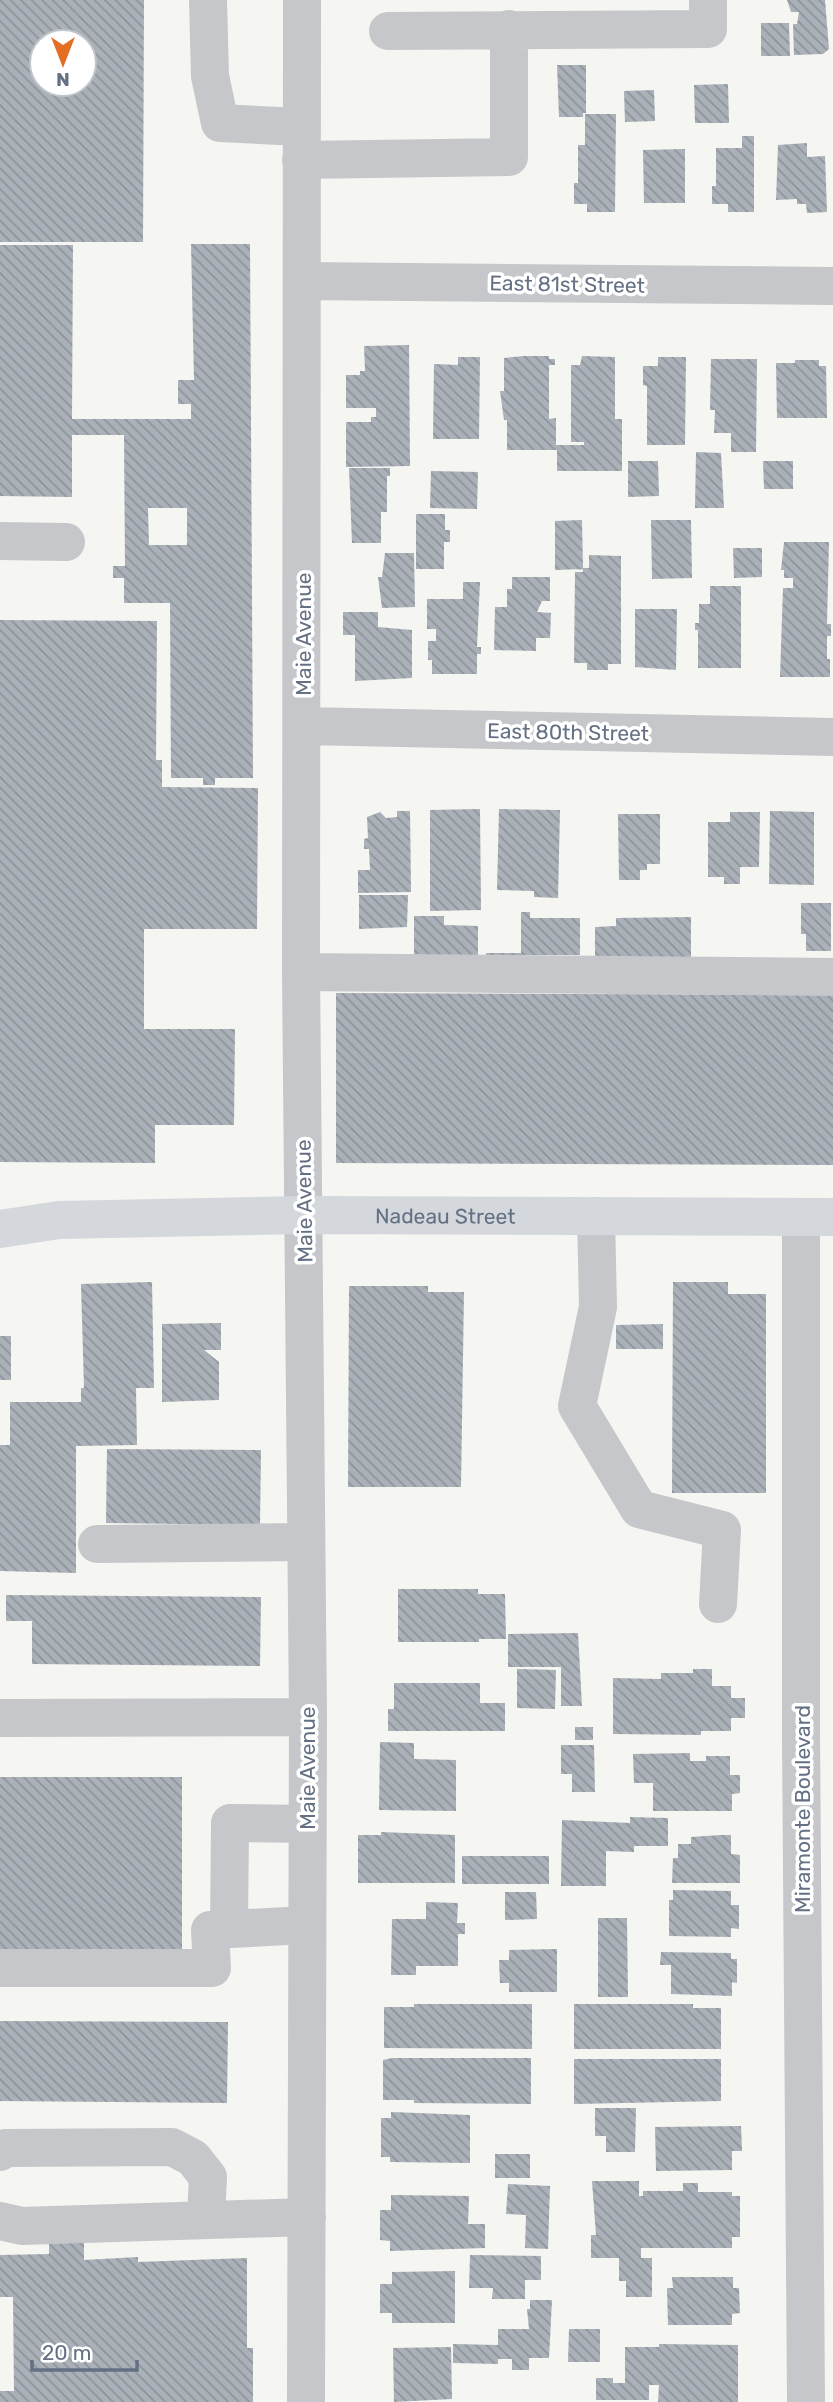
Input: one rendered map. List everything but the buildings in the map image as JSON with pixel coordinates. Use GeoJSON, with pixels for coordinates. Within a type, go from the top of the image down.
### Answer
{"type":"FeatureCollection","features":[{"type":"Feature","properties":{"kind":"main road","name":"Nadeau Street"},"geometry":{"type":"LineString","coordinates":[[0,1212],[58,1220]]}},
{"type":"Feature","properties":{"kind":"main road","name":"Nadeau Street"},"geometry":{"type":"LineString","coordinates":[[0,1229],[58,1220],[304,1215],[817,1217]]}},
{"type":"Feature","properties":{"kind":"street"},"geometry":{"type":"LineString","coordinates":[[208,0],[210,76],[220,123],[301,144],[509,157],[509,29]]}},
{"type":"Feature","properties":{"kind":"street","name":"Maie Avenue"},"geometry":{"type":"LineString","coordinates":[[302,0],[301,971],[308,1717],[306,2402]]}},
{"type":"Feature","properties":{"kind":"street"},"geometry":{"type":"LineString","coordinates":[[388,31],[708,29],[708,0]]}},
{"type":"Feature","properties":{"kind":"street","name":"East 81st Street"},"geometry":{"type":"LineString","coordinates":[[302,281],[833,286]]}},
{"type":"Feature","properties":{"kind":"street"},"geometry":{"type":"LineString","coordinates":[[0,541],[66,542]]}},
{"type":"Feature","properties":{"kind":"street","name":"East 80th Street"},"geometry":{"type":"LineString","coordinates":[[303,726],[833,737]]}},
{"type":"Feature","properties":{"kind":"street"},"geometry":{"type":"LineString","coordinates":[[301,971],[833,976]]}},
{"type":"Feature","properties":{"kind":"street"},"geometry":{"type":"LineString","coordinates":[[596,1216],[598,1307],[578,1406],[639,1509],[722,1530],[718,1604]]}},
{"type":"Feature","properties":{"kind":"street","name":"Miramonte Boulevard"},"geometry":{"type":"LineString","coordinates":[[806,2402],[819,2210],[817,1217]]}},
{"type":"Feature","properties":{"kind":"street"},"geometry":{"type":"LineString","coordinates":[[97,1544],[306,1542]]}},
{"type":"Feature","properties":{"kind":"street"},"geometry":{"type":"LineString","coordinates":[[0,1717],[308,1717]]}},
{"type":"Feature","properties":{"kind":"street"},"geometry":{"type":"LineString","coordinates":[[229,1929],[230,1823],[307,1824]]}},
{"type":"Feature","properties":{"kind":"street"},"geometry":{"type":"LineString","coordinates":[[0,1968],[212,1968],[210,1930],[306,1925]]}},
{"type":"Feature","properties":{"kind":"street"},"geometry":{"type":"LineString","coordinates":[[0,2152],[5,2148],[172,2147],[193,2158],[208,2177],[206,2218]]}},
{"type":"Feature","properties":{"kind":"street"},"geometry":{"type":"LineString","coordinates":[[0,2221],[22,2226],[206,2218],[307,2217]]}}]}
